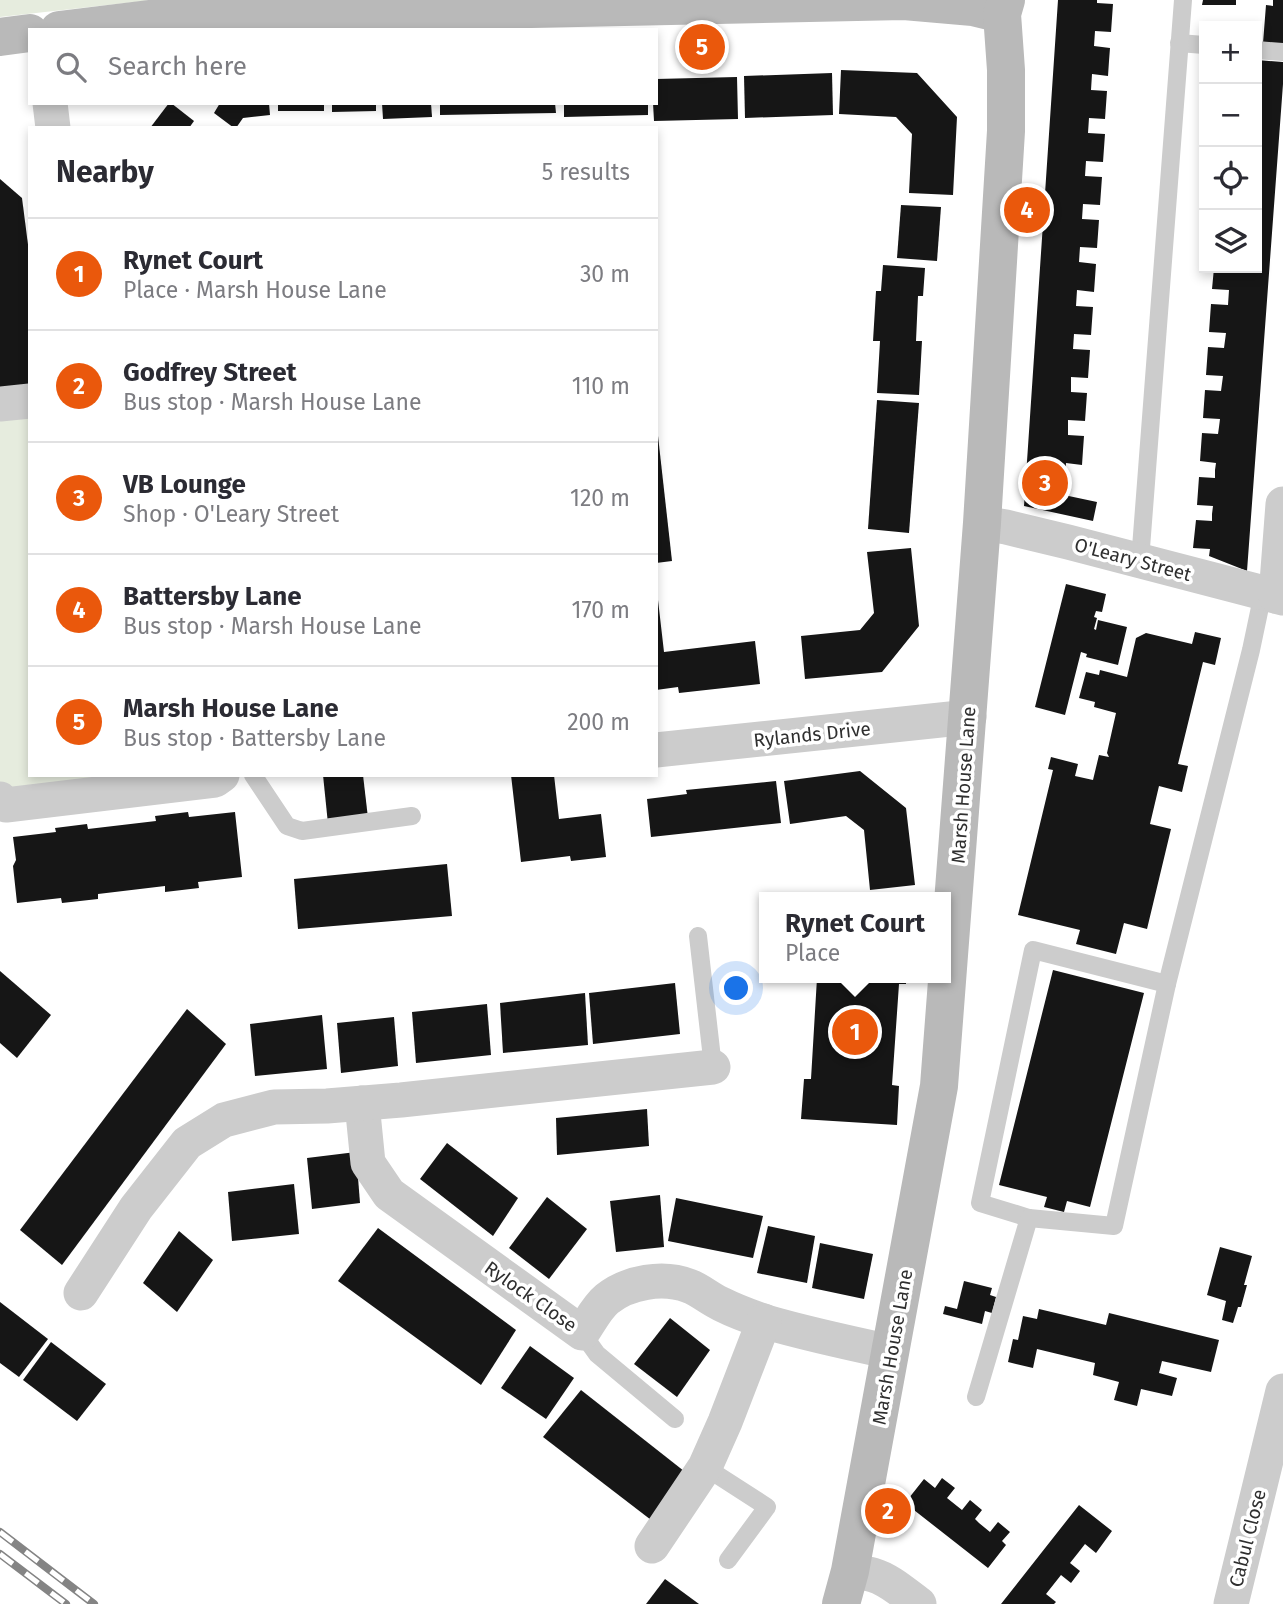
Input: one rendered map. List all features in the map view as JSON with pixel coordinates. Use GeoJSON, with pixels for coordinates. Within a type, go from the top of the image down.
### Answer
{"type":"FeatureCollection","features":[{"type":"Feature","properties":{"kind":"street"},"geometry":{"type":"LineString","coordinates":[[75,28],[285,7],[904,1],[1004,7]]}},
{"type":"Feature","properties":{"kind":"street","name":"Marsh House Lane"},"geometry":{"type":"LineString","coordinates":[[951,939],[969,718],[1006,131],[1004,7]]}},
{"type":"Feature","properties":{"kind":"street"},"geometry":{"type":"LineString","coordinates":[[0,37],[28,33]]}},
{"type":"Feature","properties":{"kind":"street"},"geometry":{"type":"LineString","coordinates":[[50,105],[53,126]]}},
{"type":"Feature","properties":{"kind":"street"},"geometry":{"type":"LineString","coordinates":[[0,404],[28,401]]}},
{"type":"Feature","properties":{"kind":"street"},"geometry":{"type":"LineString","coordinates":[[1274,596],[1283,504]]}},
{"type":"Feature","properties":{"kind":"street","name":"O'Leary Street"},"geometry":{"type":"LineString","coordinates":[[982,523],[1274,596]]}},
{"type":"Feature","properties":{"kind":"street","name":"Rylands Drive"},"geometry":{"type":"LineString","coordinates":[[658,750],[969,718]]}},
{"type":"Feature","properties":{"kind":"street"},"geometry":{"type":"LineString","coordinates":[[0,799],[6,806],[215,780],[219,777]]}},
{"type":"Feature","properties":{"kind":"street","name":"Marsh House Lane"},"geometry":{"type":"LineString","coordinates":[[845,1588],[939,1086],[947,983]]}},
{"type":"Feature","properties":{"kind":"street"},"geometry":{"type":"LineString","coordinates":[[81,1293],[136,1208],[187,1143],[224,1120],[274,1107],[362,1103],[713,1067]]}},
{"type":"Feature","properties":{"kind":"street","name":"Rylock Close"},"geometry":{"type":"LineString","coordinates":[[362,1103],[368,1163],[389,1194],[582,1333],[606,1299],[628,1287],[662,1281],[691,1286],[722,1305],[764,1321],[891,1352]]}},
{"type":"Feature","properties":{"kind":"street"},"geometry":{"type":"LineString","coordinates":[[652,1546],[705,1467],[764,1321]]}},
{"type":"Feature","properties":{"kind":"street","name":"Cabul Close"},"geometry":{"type":"LineString","coordinates":[[1231,1604],[1283,1391]]}},
{"type":"Feature","properties":{"kind":"street"},"geometry":{"type":"LineString","coordinates":[[845,1588],[876,1576],[919,1604]]}},
{"type":"Feature","properties":{"kind":"lane"},"geometry":{"type":"LineString","coordinates":[[1140,561],[1183,0]]}},
{"type":"Feature","properties":{"kind":"lane"},"geometry":{"type":"LineString","coordinates":[[1179,43],[1199,45]]}},
{"type":"Feature","properties":{"kind":"lane"},"geometry":{"type":"LineString","coordinates":[[1262,50],[1283,52]]}},
{"type":"Feature","properties":{"kind":"lane"},"geometry":{"type":"LineString","coordinates":[[1167,984],[1033,950],[980,1203],[1029,1218],[1114,1226],[1167,984],[1251,650],[1274,596]]}},
{"type":"Feature","properties":{"kind":"lane"},"geometry":{"type":"LineString","coordinates":[[254,777],[287,826],[302,831],[412,816]]}},
{"type":"Feature","properties":{"kind":"lane"},"geometry":{"type":"LineString","coordinates":[[698,936],[713,1067]]}},
{"type":"Feature","properties":{"kind":"lane"},"geometry":{"type":"LineString","coordinates":[[976,1397],[1029,1218]]}},
{"type":"Feature","properties":{"kind":"lane"},"geometry":{"type":"LineString","coordinates":[[582,1333],[597,1354],[675,1419]]}},
{"type":"Feature","properties":{"kind":"lane"},"geometry":{"type":"LineString","coordinates":[[705,1467],[768,1507],[728,1560]]}},
{"type":"Feature","properties":{"kind":"shaded area"},"geometry":{"type":"Polygon","coordinates":[[[0,0],[153,0],[0,17],[0,0]]]}},
{"type":"Feature","properties":{"kind":"shaded area"},"geometry":{"type":"Polygon","coordinates":[[[28,416],[28,777],[154,777],[9,796],[0,785],[0,419],[28,416]]]}},
{"type":"Feature","properties":{"kind":"building"},"geometry":{"type":"Polygon","coordinates":[[[1058,0],[1097,0],[1097,3],[1113,4],[1111,32],[1095,31],[1094,46],[1110,48],[1108,76],[1092,74],[1091,90],[1107,91],[1105,119],[1089,118],[1088,133],[1105,134],[1103,162],[1086,161],[1085,176],[1102,177],[1100,205],[1083,204],[1082,219],[1099,220],[1097,248],[1080,247],[1079,262],[1096,264],[1094,292],[1077,290],[1076,306],[1093,307],[1091,335],[1074,334],[1073,349],[1090,350],[1088,378],[1071,377],[1071,392],[1087,393],[1085,421],[1068,420],[1068,435],[1084,436],[1082,465],[1066,463],[1064,495],[1097,502],[1093,521],[1024,506],[1058,0]]]}},
{"type":"Feature","properties":{"kind":"building"},"geometry":{"type":"Polygon","coordinates":[[[1203,0],[1236,0],[1236,5],[1202,5],[1203,0]]]}},
{"type":"Feature","properties":{"kind":"building"},"geometry":{"type":"Polygon","coordinates":[[[1273,0],[1283,0],[1283,45],[1263,43],[1266,5],[1273,6],[1273,0]]]}},
{"type":"Feature","properties":{"kind":"building"},"geometry":{"type":"Polygon","coordinates":[[[1262,60],[1283,62],[1247,571],[1209,556],[1210,549],[1193,548],[1196,520],[1212,521],[1213,506],[1197,505],[1199,477],[1215,478],[1216,463],[1200,461],[1202,433],[1218,434],[1220,419],[1203,418],[1205,390],[1221,391],[1223,376],[1206,375],[1208,347],[1224,348],[1226,333],[1209,332],[1211,304],[1228,305],[1229,290],[1212,289],[1214,273],[1262,273],[1262,60]]]}},
{"type":"Feature","properties":{"kind":"building"},"geometry":{"type":"Polygon","coordinates":[[[841,70],[917,73],[957,117],[953,195],[909,193],[912,134],[896,117],[839,114],[841,70]]]}},
{"type":"Feature","properties":{"kind":"building"},"geometry":{"type":"Polygon","coordinates":[[[832,73],[833,115],[745,118],[744,76],[832,73]]]}},
{"type":"Feature","properties":{"kind":"building"},"geometry":{"type":"Polygon","coordinates":[[[737,77],[738,119],[654,121],[653,105],[658,105],[658,79],[737,77]]]}},
{"type":"Feature","properties":{"kind":"building"},"geometry":{"type":"Polygon","coordinates":[[[167,105],[174,105],[194,121],[190,126],[152,126],[167,105]]]}},
{"type":"Feature","properties":{"kind":"building"},"geometry":{"type":"Polygon","coordinates":[[[219,105],[269,105],[270,115],[243,118],[237,126],[231,126],[214,113],[219,105]]]}},
{"type":"Feature","properties":{"kind":"building"},"geometry":{"type":"Polygon","coordinates":[[[278,105],[324,105],[324,111],[278,111],[278,105]]]}},
{"type":"Feature","properties":{"kind":"building"},"geometry":{"type":"Polygon","coordinates":[[[332,105],[376,105],[376,111],[332,112],[332,105]]]}},
{"type":"Feature","properties":{"kind":"building"},"geometry":{"type":"Polygon","coordinates":[[[382,105],[431,105],[432,117],[383,119],[382,105]]]}},
{"type":"Feature","properties":{"kind":"building"},"geometry":{"type":"Polygon","coordinates":[[[440,105],[555,105],[556,113],[440,115],[440,105]]]}},
{"type":"Feature","properties":{"kind":"building"},"geometry":{"type":"Polygon","coordinates":[[[564,105],[648,105],[648,115],[564,117],[564,105]]]}},
{"type":"Feature","properties":{"kind":"building"},"geometry":{"type":"Polygon","coordinates":[[[0,179],[22,198],[28,244],[28,389],[0,394],[0,179]]]}},
{"type":"Feature","properties":{"kind":"building"},"geometry":{"type":"Polygon","coordinates":[[[901,205],[941,207],[937,261],[897,258],[901,205]]]}},
{"type":"Feature","properties":{"kind":"building"},"geometry":{"type":"Polygon","coordinates":[[[883,265],[925,268],[923,296],[918,296],[916,341],[922,341],[919,395],[877,393],[880,341],[873,341],[876,291],[881,291],[883,265]]]}},
{"type":"Feature","properties":{"kind":"building"},"geometry":{"type":"Polygon","coordinates":[[[877,400],[919,403],[909,533],[868,529],[877,400]]]}},
{"type":"Feature","properties":{"kind":"building"},"geometry":{"type":"Polygon","coordinates":[[[658,436],[672,561],[658,563],[658,436]]]}},
{"type":"Feature","properties":{"kind":"building"},"geometry":{"type":"Polygon","coordinates":[[[911,548],[919,626],[882,672],[805,679],[801,636],[860,630],[874,613],[867,552],[911,548]]]}},
{"type":"Feature","properties":{"kind":"building"},"geometry":{"type":"Polygon","coordinates":[[[1066,584],[1106,594],[1102,612],[1096,611],[1094,629],[1096,630],[1098,620],[1127,627],[1118,665],[1086,657],[1087,654],[1081,652],[1065,715],[1035,707],[1066,584]]]}},
{"type":"Feature","properties":{"kind":"building"},"geometry":{"type":"Polygon","coordinates":[[[658,600],[664,652],[755,641],[760,684],[679,693],[678,687],[658,690],[658,600]]]}},
{"type":"Feature","properties":{"kind":"building"},"geometry":{"type":"Polygon","coordinates":[[[1195,632],[1221,638],[1215,665],[1203,662],[1178,764],[1188,766],[1182,792],[1159,786],[1150,824],[1171,829],[1147,929],[1124,923],[1116,954],[1076,944],[1080,930],[1018,915],[1053,770],[1048,769],[1051,757],[1078,764],[1075,776],[1093,780],[1099,755],[1109,757],[1107,753],[1116,713],[1094,707],[1095,702],[1079,698],[1086,672],[1099,675],[1100,670],[1127,677],[1136,638],[1146,633],[1192,644],[1195,632]]]}},
{"type":"Feature","properties":{"kind":"building"},"geometry":{"type":"Polygon","coordinates":[[[860,771],[906,808],[915,885],[870,890],[864,830],[846,816],[790,824],[784,781],[860,771]]]}},
{"type":"Feature","properties":{"kind":"building"},"geometry":{"type":"Polygon","coordinates":[[[323,777],[363,777],[368,818],[328,824],[323,777]]]}},
{"type":"Feature","properties":{"kind":"building"},"geometry":{"type":"Polygon","coordinates":[[[511,777],[554,777],[559,819],[601,814],[606,857],[571,861],[570,856],[521,862],[511,777]]]}},
{"type":"Feature","properties":{"kind":"building"},"geometry":{"type":"Polygon","coordinates":[[[776,781],[781,823],[651,837],[647,799],[687,794],[686,790],[776,781]]]}},
{"type":"Feature","properties":{"kind":"building"},"geometry":{"type":"Polygon","coordinates":[[[188,812],[189,817],[235,812],[242,877],[198,882],[199,888],[165,892],[165,886],[98,894],[98,899],[62,903],[61,898],[17,903],[13,837],[56,832],[55,828],[87,824],[88,829],[156,821],[155,816],[188,812]]]}},
{"type":"Feature","properties":{"kind":"building"},"geometry":{"type":"Polygon","coordinates":[[[447,864],[452,916],[298,929],[294,879],[447,864]]]}},
{"type":"Feature","properties":{"kind":"building"},"geometry":{"type":"Polygon","coordinates":[[[1053,970],[1144,993],[1090,1207],[1067,1201],[1064,1212],[1044,1207],[1047,1197],[999,1185],[1053,970]]]}},
{"type":"Feature","properties":{"kind":"building"},"geometry":{"type":"Polygon","coordinates":[[[0,971],[51,1015],[17,1058],[0,1043],[0,971]]]}},
{"type":"Feature","properties":{"kind":"building"},"geometry":{"type":"Polygon","coordinates":[[[675,983],[680,1034],[593,1044],[589,993],[675,983]]]}},
{"type":"Feature","properties":{"kind":"building"},"geometry":{"type":"Polygon","coordinates":[[[817,983],[906,983],[899,984],[892,1085],[899,1086],[897,1125],[801,1119],[804,1079],[811,1079],[817,983]]]}},
{"type":"Feature","properties":{"kind":"building"},"geometry":{"type":"Polygon","coordinates":[[[585,993],[588,1045],[503,1053],[500,1003],[585,993]]]}},
{"type":"Feature","properties":{"kind":"building"},"geometry":{"type":"Polygon","coordinates":[[[487,1004],[491,1055],[416,1063],[412,1012],[487,1004]]]}},
{"type":"Feature","properties":{"kind":"building"},"geometry":{"type":"Polygon","coordinates":[[[187,1009],[226,1044],[62,1265],[20,1230],[187,1009]]]}},
{"type":"Feature","properties":{"kind":"building"},"geometry":{"type":"Polygon","coordinates":[[[322,1015],[327,1069],[255,1076],[250,1024],[322,1015]]]}},
{"type":"Feature","properties":{"kind":"building"},"geometry":{"type":"Polygon","coordinates":[[[394,1017],[398,1066],[341,1073],[337,1023],[394,1017]]]}},
{"type":"Feature","properties":{"kind":"building"},"geometry":{"type":"Polygon","coordinates":[[[647,1109],[649,1146],[557,1155],[556,1118],[647,1109]]]}},
{"type":"Feature","properties":{"kind":"building"},"geometry":{"type":"Polygon","coordinates":[[[447,1143],[518,1198],[493,1236],[420,1179],[447,1143]]]}},
{"type":"Feature","properties":{"kind":"building"},"geometry":{"type":"Polygon","coordinates":[[[356,1152],[360,1203],[312,1209],[307,1158],[356,1152]]]}},
{"type":"Feature","properties":{"kind":"building"},"geometry":{"type":"Polygon","coordinates":[[[294,1184],[299,1234],[232,1241],[228,1192],[294,1184]]]}},
{"type":"Feature","properties":{"kind":"building"},"geometry":{"type":"Polygon","coordinates":[[[660,1195],[664,1247],[616,1252],[610,1201],[660,1195]]]}},
{"type":"Feature","properties":{"kind":"building"},"geometry":{"type":"Polygon","coordinates":[[[547,1197],[587,1229],[549,1279],[509,1248],[547,1197]]]}},
{"type":"Feature","properties":{"kind":"building"},"geometry":{"type":"Polygon","coordinates":[[[676,1198],[763,1216],[753,1258],[668,1241],[676,1198]]]}},
{"type":"Feature","properties":{"kind":"building"},"geometry":{"type":"Polygon","coordinates":[[[768,1226],[815,1236],[807,1283],[757,1273],[768,1226]]]}},
{"type":"Feature","properties":{"kind":"building"},"geometry":{"type":"Polygon","coordinates":[[[378,1228],[516,1330],[481,1385],[338,1281],[378,1228]]]}},
{"type":"Feature","properties":{"kind":"building"},"geometry":{"type":"Polygon","coordinates":[[[179,1231],[213,1260],[177,1312],[143,1283],[179,1231]]]}},
{"type":"Feature","properties":{"kind":"building"},"geometry":{"type":"Polygon","coordinates":[[[820,1243],[873,1254],[864,1299],[812,1288],[820,1243]]]}},
{"type":"Feature","properties":{"kind":"building"},"geometry":{"type":"Polygon","coordinates":[[[1220,1247],[1252,1256],[1241,1307],[1238,1307],[1233,1323],[1222,1320],[1226,1301],[1207,1295],[1220,1247]]]}},
{"type":"Feature","properties":{"kind":"building"},"geometry":{"type":"Polygon","coordinates":[[[964,1281],[992,1288],[990,1295],[996,1297],[992,1313],[985,1311],[982,1324],[943,1314],[945,1306],[957,1309],[964,1281]]]}},
{"type":"Feature","properties":{"kind":"building"},"geometry":{"type":"Polygon","coordinates":[[[0,1302],[48,1339],[19,1377],[0,1363],[0,1302]]]}},
{"type":"Feature","properties":{"kind":"building"},"geometry":{"type":"Polygon","coordinates":[[[1039,1309],[1106,1325],[1109,1313],[1219,1340],[1211,1372],[1162,1361],[1159,1373],[1177,1378],[1172,1396],[1141,1389],[1137,1406],[1114,1400],[1119,1382],[1093,1375],[1095,1363],[1037,1349],[1033,1368],[1008,1362],[1013,1339],[1018,1340],[1023,1316],[1037,1319],[1039,1309]]]}},
{"type":"Feature","properties":{"kind":"building"},"geometry":{"type":"Polygon","coordinates":[[[670,1318],[710,1350],[677,1397],[634,1364],[670,1318]]]}},
{"type":"Feature","properties":{"kind":"building"},"geometry":{"type":"Polygon","coordinates":[[[51,1342],[106,1384],[77,1421],[23,1380],[51,1342]]]}},
{"type":"Feature","properties":{"kind":"building"},"geometry":{"type":"Polygon","coordinates":[[[530,1346],[574,1378],[546,1419],[501,1388],[530,1346]]]}},
{"type":"Feature","properties":{"kind":"building"},"geometry":{"type":"Polygon","coordinates":[[[581,1390],[689,1475],[655,1523],[543,1437],[581,1390]]]}},
{"type":"Feature","properties":{"kind":"building"},"geometry":{"type":"Polygon","coordinates":[[[942,1478],[955,1488],[947,1498],[962,1510],[970,1500],[982,1510],[975,1519],[990,1532],[998,1522],[1010,1532],[1002,1541],[1006,1545],[988,1568],[905,1503],[924,1479],[935,1488],[942,1478]]]}},
{"type":"Feature","properties":{"kind":"building"},"geometry":{"type":"Polygon","coordinates":[[[1079,1505],[1112,1531],[1096,1553],[1085,1544],[1070,1563],[1080,1571],[1071,1583],[1061,1575],[1046,1594],[1056,1602],[1054,1604],[1001,1604],[1079,1505]]]}},
{"type":"Feature","properties":{"kind":"building"},"geometry":{"type":"Polygon","coordinates":[[[665,1579],[699,1604],[646,1604],[665,1579]]]}},
{"type":"Feature","properties":{"kind":"railway"},"geometry":{"type":"LineString","coordinates":[[0,1532],[94,1604]]}},
{"type":"Feature","properties":{"kind":"railway"},"geometry":{"type":"LineString","coordinates":[[0,1554],[66,1604]]}},
{"type":"Feature","properties":{"kind":"place","name":"Marsh House Lane"},"geometry":{"type":"Point","coordinates":[702,47]}},
{"type":"Feature","properties":{"kind":"place","name":"Battersby Lane"},"geometry":{"type":"Point","coordinates":[1027,210]}},
{"type":"Feature","properties":{"kind":"place","name":"VB Lounge"},"geometry":{"type":"Point","coordinates":[1045,483]}},
{"type":"Feature","properties":{"kind":"place","name":"Rynet Court"},"geometry":{"type":"Point","coordinates":[855,1032]}},
{"type":"Feature","properties":{"kind":"place","name":"Godfrey Street"},"geometry":{"type":"Point","coordinates":[888,1511]}}]}
